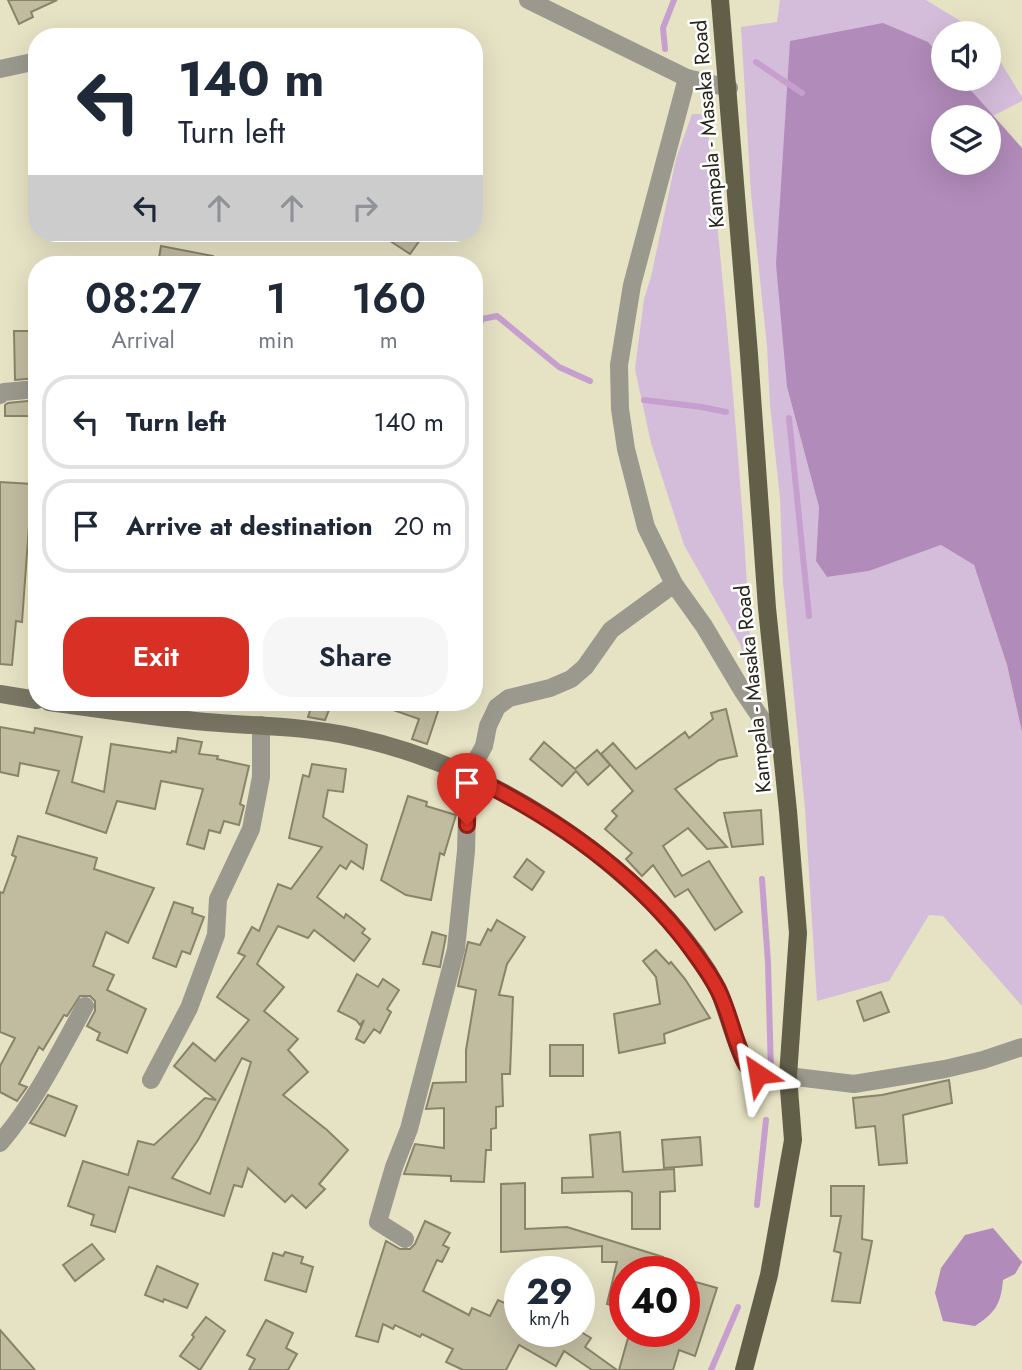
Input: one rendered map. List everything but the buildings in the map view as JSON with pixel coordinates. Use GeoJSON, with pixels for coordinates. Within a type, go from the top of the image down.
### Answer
{"type":"FeatureCollection","features":[{"type":"Feature","properties":{"kind":"main road","name":"Kampala - Masaka Road"},"geometry":{"type":"LineString","coordinates":[[720,0],[729,88],[767,608],[798,933],[788,1076],[793,1140],[769,1275],[744,1370]]}},
{"type":"Feature","properties":{"kind":"street"},"geometry":{"type":"LineString","coordinates":[[528,0],[687,78],[729,88]]}},
{"type":"Feature","properties":{"kind":"street"},"geometry":{"type":"LineString","coordinates":[[0,69],[28,63]]}},
{"type":"Feature","properties":{"kind":"street"},"geometry":{"type":"LineString","coordinates":[[687,78],[632,285],[619,365],[620,410],[634,488],[646,527],[674,584],[704,626],[782,750]]}},
{"type":"Feature","properties":{"kind":"street"},"geometry":{"type":"LineString","coordinates":[[0,395],[4,392],[28,390]]}},
{"type":"Feature","properties":{"kind":"street"},"geometry":{"type":"LineString","coordinates":[[405,1239],[378,1222],[412,1120],[456,949],[466,851],[468,775],[484,746],[488,726],[497,707],[509,698],[550,688],[571,679],[585,667],[611,630],[674,584]]}},
{"type":"Feature","properties":{"kind":"street"},"geometry":{"type":"LineString","coordinates":[[0,694],[28,699]]}},
{"type":"Feature","properties":{"kind":"street"},"geometry":{"type":"LineString","coordinates":[[116,711],[352,737],[431,759],[523,802],[592,850],[649,900],[694,953],[718,990],[747,1066],[767,1078],[788,1076],[854,1084],[945,1069],[1022,1047]]}},
{"type":"Feature","properties":{"kind":"street"},"geometry":{"type":"LineString","coordinates":[[151,1080],[189,1008],[216,935],[218,899],[251,829],[261,777],[261,725]]}},
{"type":"Feature","properties":{"kind":"street"},"geometry":{"type":"LineString","coordinates":[[0,1143],[55,1063],[63,1042],[85,1006]]}},
{"type":"Feature","properties":{"kind":"shaded area"},"geometry":{"type":"Polygon","coordinates":[[[780,0],[926,0],[960,21],[931,21],[931,45],[928,42],[787,387],[819,507],[816,561],[827,577],[869,571],[941,545],[974,565],[1007,665],[1022,732],[1022,1006],[943,916],[929,915],[889,981],[817,1001],[805,809],[783,583],[780,498],[751,194],[741,27],[777,22],[780,0]]]}},
{"type":"Feature","properties":{"kind":"shaded area"},"geometry":{"type":"Polygon","coordinates":[[[883,23],[928,42],[931,45],[931,91],[972,91],[984,105],[931,105],[931,175],[1001,175],[1001,124],[1022,148],[1022,732],[1007,665],[974,565],[941,545],[869,571],[827,577],[816,561],[819,507],[787,387],[776,264],[790,41],[883,23]]]}},
{"type":"Feature","properties":{"kind":"shaded area"},"geometry":{"type":"Polygon","coordinates":[[[1001,63],[1022,101],[1001,112],[1001,105],[983,105],[971,91],[1001,91],[1001,63]]]}},
{"type":"Feature","properties":{"kind":"shaded area"},"geometry":{"type":"Polygon","coordinates":[[[692,114],[701,114],[707,122],[714,189],[743,527],[751,662],[747,666],[740,644],[684,545],[651,443],[635,369],[644,299],[676,159],[692,114]]]}},
{"type":"Feature","properties":{"kind":"shaded area"},"geometry":{"type":"Polygon","coordinates":[[[993,1228],[1022,1262],[1015,1274],[1003,1280],[996,1307],[982,1321],[975,1326],[943,1321],[935,1293],[941,1268],[965,1235],[993,1228]]]}},
{"type":"Feature","properties":{"kind":"waterway"},"geometry":{"type":"LineString","coordinates":[[665,49],[663,28],[674,0]]}},
{"type":"Feature","properties":{"kind":"waterway"},"geometry":{"type":"LineString","coordinates":[[756,62],[802,93]]}},
{"type":"Feature","properties":{"kind":"waterway"},"geometry":{"type":"LineString","coordinates":[[483,319],[497,316],[559,367],[590,381]]}},
{"type":"Feature","properties":{"kind":"waterway"},"geometry":{"type":"LineString","coordinates":[[644,400],[726,412]]}},
{"type":"Feature","properties":{"kind":"waterway"},"geometry":{"type":"LineString","coordinates":[[789,418],[809,616]]}},
{"type":"Feature","properties":{"kind":"waterway"},"geometry":{"type":"LineString","coordinates":[[762,879],[771,1072]]}},
{"type":"Feature","properties":{"kind":"waterway"},"geometry":{"type":"LineString","coordinates":[[757,1205],[766,1120]]}},
{"type":"Feature","properties":{"kind":"waterway"},"geometry":{"type":"LineString","coordinates":[[711,1370],[738,1307]]}},
{"type":"Feature","properties":{"kind":"route"},"geometry":{"type":"LineString","coordinates":[[467,825],[468,775],[523,802],[592,850],[625,878],[668,920],[694,953],[718,990],[747,1066],[758,1074]]}}]}
